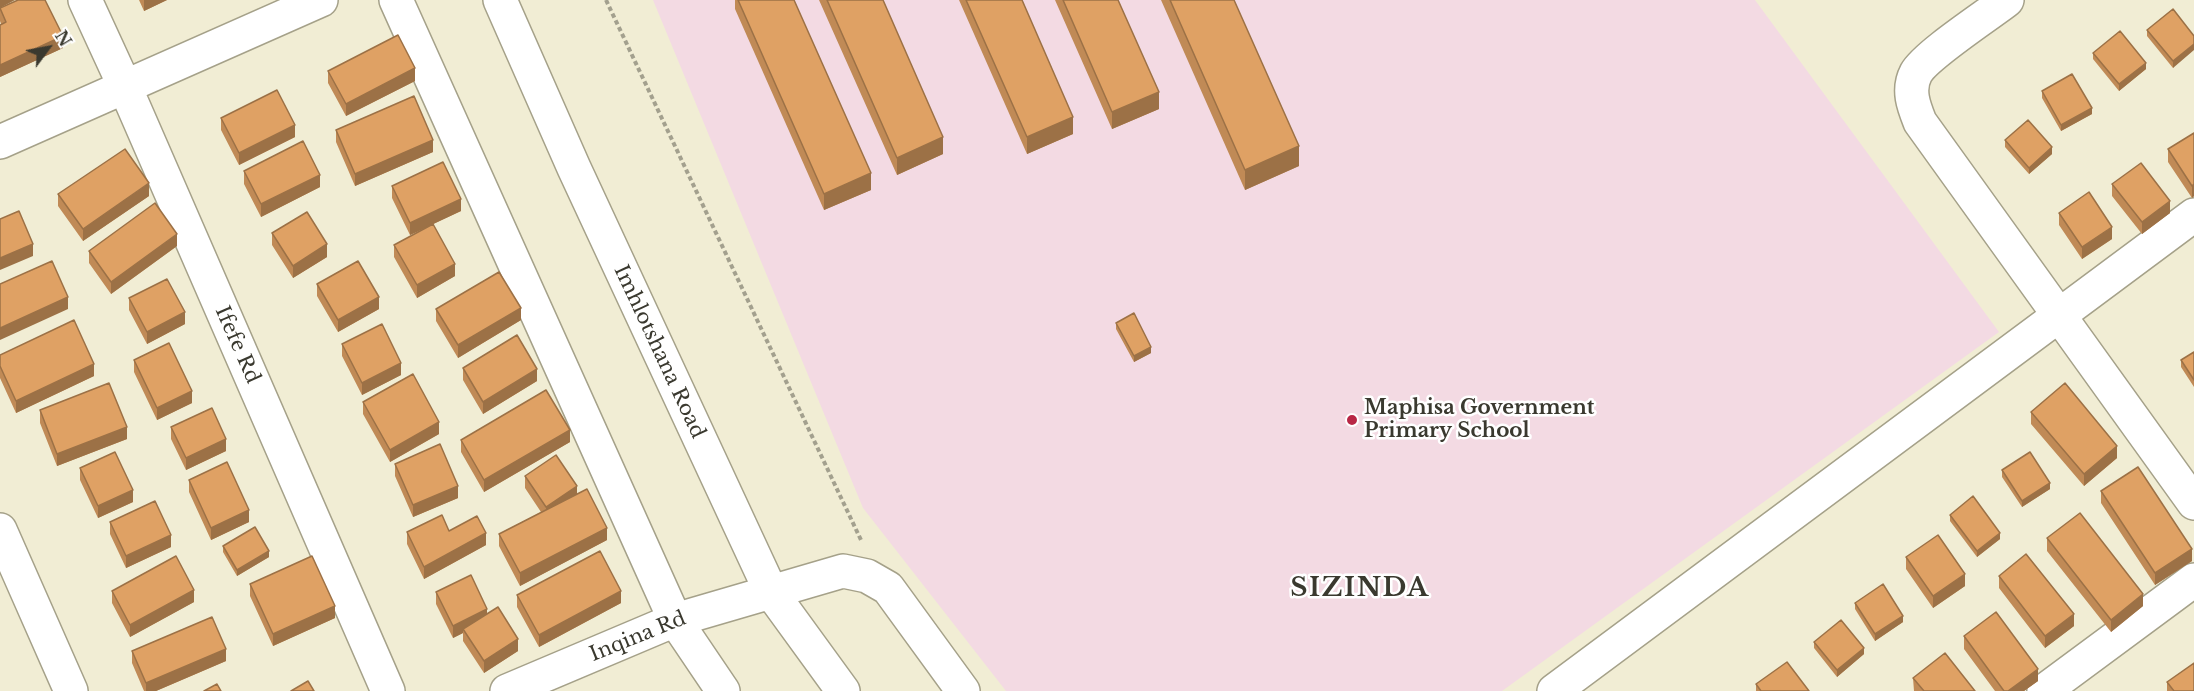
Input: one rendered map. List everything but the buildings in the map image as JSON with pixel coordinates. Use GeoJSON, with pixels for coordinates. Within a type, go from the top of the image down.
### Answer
{"type":"FeatureCollection","features":[{"type":"Feature","properties":{"kind":"street","name":"Ifefe Rd"},"geometry":{"type":"LineString","coordinates":[[85,0],[388,691]]}},
{"type":"Feature","properties":{"kind":"street"},"geometry":{"type":"LineString","coordinates":[[0,142],[321,0]]}},
{"type":"Feature","properties":{"kind":"street"},"geometry":{"type":"LineString","coordinates":[[396,0],[675,620],[723,691]]}},
{"type":"Feature","properties":{"kind":"street","name":"Imhlotshana Road"},"geometry":{"type":"LineString","coordinates":[[500,0],[574,168],[771,592],[843,691]]}},
{"type":"Feature","properties":{"kind":"street"},"geometry":{"type":"LineString","coordinates":[[2007,0],[1928,60],[1916,73],[1912,88],[1913,105],[1920,122],[2194,503]]}},
{"type":"Feature","properties":{"kind":"street"},"geometry":{"type":"LineString","coordinates":[[1554,691],[2194,215]]}},
{"type":"Feature","properties":{"kind":"street"},"geometry":{"type":"LineString","coordinates":[[0,530],[13,592],[71,691]]}},
{"type":"Feature","properties":{"kind":"street","name":"Inqina Rd"},"geometry":{"type":"LineString","coordinates":[[507,691],[675,620],[843,571],[867,576]]}},
{"type":"Feature","properties":{"kind":"street"},"geometry":{"type":"LineString","coordinates":[[867,576],[888,588],[963,691]]}},
{"type":"Feature","properties":{"kind":"street"},"geometry":{"type":"LineString","coordinates":[[2044,691],[2194,580]]}},
{"type":"Feature","properties":{"kind":"path"},"geometry":{"type":"LineString","coordinates":[[606,0],[861,538],[867,576]]}},
{"type":"Feature","properties":{"kind":"shaded area","name":"Maphisa Government Primary School"},"geometry":{"type":"Polygon","coordinates":[[[653,0],[1755,0],[1999,332],[1502,691],[1006,691],[863,508],[653,0]]]}},
{"type":"Feature","properties":{"kind":"place","name":"Maphisa Government Primary School"},"geometry":{"type":"Point","coordinates":[1352,420]}},
{"type":"Feature","properties":{"kind":"district","name":"SIZINDA"},"geometry":{"type":"Point","coordinates":[1360,589]}}]}
